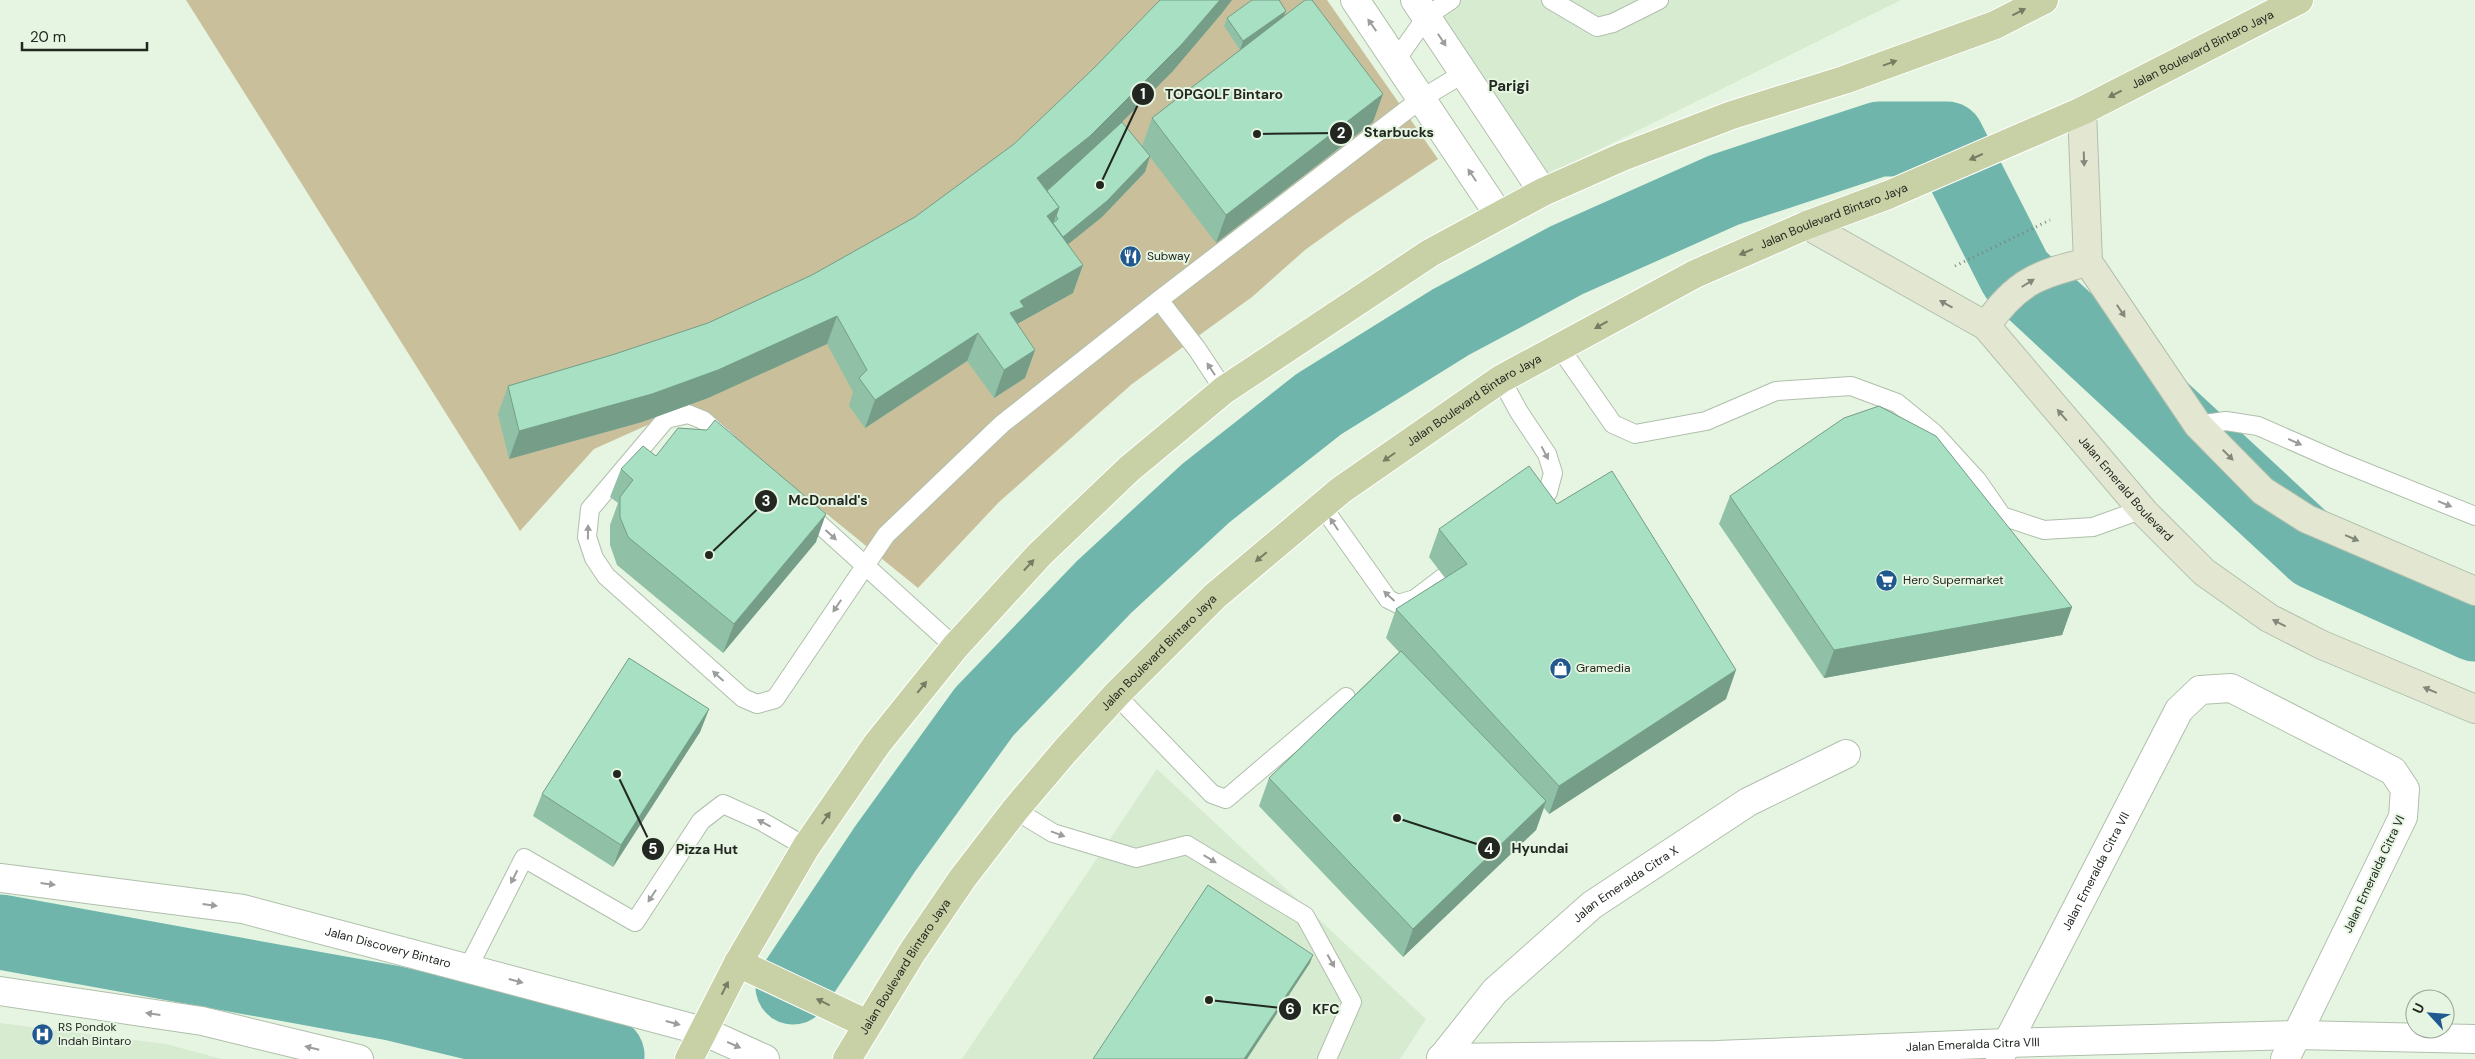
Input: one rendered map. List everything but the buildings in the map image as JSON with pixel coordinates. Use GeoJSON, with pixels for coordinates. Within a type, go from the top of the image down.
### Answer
{"type":"FeatureCollection","features":[{"type":"Feature","properties":{"kind":"main road"},"geometry":{"type":"LineString","coordinates":[[689,1059],[738,963],[806,847],[877,744],[955,646],[1039,555],[1128,469],[1224,390],[1430,253],[1543,192],[1622,157],[1732,115],[1844,80],[1995,25],[2044,0]]}},
{"type":"Feature","properties":{"kind":"main road","name":"Jalan Boulevard Bintaro Jaya"},"geometry":{"type":"LineString","coordinates":[[847,1059],[918,943],[962,879],[1015,810],[1116,694],[1215,596],[1340,490],[1501,379],[1695,274],[1808,225],[1888,195],[2082,110],[2299,0]]}},
{"type":"Feature","properties":{"kind":"main road"},"geometry":{"type":"LineString","coordinates":[[2082,110],[2077,265],[2198,425],[2263,491],[2307,519],[2475,591]]}},
{"type":"Feature","properties":{"kind":"main road","name":"Jalan Emerald Boulevard"},"geometry":{"type":"LineString","coordinates":[[1808,225],[1992,318],[2143,509],[2204,572],[2269,618],[2322,645],[2475,709]]}},
{"type":"Feature","properties":{"kind":"main road"},"geometry":{"type":"LineString","coordinates":[[1992,318],[2016,290],[2039,275],[2077,265]]}},
{"type":"Feature","properties":{"kind":"main road"},"geometry":{"type":"LineString","coordinates":[[738,963],[867,1024]]}},
{"type":"Feature","properties":{"kind":"street"},"geometry":{"type":"LineString","coordinates":[[1354,0],[1499,215]]}},
{"type":"Feature","properties":{"kind":"street"},"geometry":{"type":"LineString","coordinates":[[1421,8],[1543,192]]}},
{"type":"Feature","properties":{"kind":"street","name":"Jalan Emeralda Citra VI"},"geometry":{"type":"LineString","coordinates":[[2200,690],[2231,688],[2393,771],[2404,790],[2403,817],[2285,1059]]}},
{"type":"Feature","properties":{"kind":"street","name":"Jalan Emeralda Citra VII"},"geometry":{"type":"LineString","coordinates":[[2003,1051],[2179,710],[2200,690]]}},
{"type":"Feature","properties":{"kind":"street","name":"Jalan Emeralda Citra X"},"geometry":{"type":"LineString","coordinates":[[1441,1059],[1495,991],[1592,905],[1748,802],[1846,754]]}},
{"type":"Feature","properties":{"kind":"street","name":"Jalan Discovery Bintaro"},"geometry":{"type":"LineString","coordinates":[[0,878],[243,909],[703,1031],[765,1059]]}},
{"type":"Feature","properties":{"kind":"street"},"geometry":{"type":"LineString","coordinates":[[0,992],[202,1021],[356,1059]]}},
{"type":"Feature","properties":{"kind":"street","name":"Jalan Emeralda Citra VIII"},"geometry":{"type":"LineString","coordinates":[[1441,1059],[1716,1057],[2003,1051],[2297,1035],[2475,1039]]}},
{"type":"Feature","properties":{"kind":"lane"},"geometry":{"type":"LineString","coordinates":[[1396,60],[1421,8],[1451,0]]}},
{"type":"Feature","properties":{"kind":"lane"},"geometry":{"type":"LineString","coordinates":[[1551,0],[1597,27],[1613,24],[1659,0]]}},
{"type":"Feature","properties":{"kind":"lane"},"geometry":{"type":"LineString","coordinates":[[740,453],[703,420],[688,414],[666,419],[590,509],[587,537],[594,558],[606,576],[743,698],[757,704],[775,699],[886,535],[1002,424],[1158,300],[1421,99],[1464,73]]}},
{"type":"Feature","properties":{"kind":"lane"},"geometry":{"type":"LineString","coordinates":[[1158,300],[1197,349],[1224,390]]}},
{"type":"Feature","properties":{"kind":"lane"},"geometry":{"type":"LineString","coordinates":[[1560,348],[1613,424],[1634,434],[1706,421],[1776,391],[1851,386],[1897,403],[1934,433],[1977,480],[2002,516],[2044,530],[2094,527],[2143,509]]}},
{"type":"Feature","properties":{"kind":"lane"},"geometry":{"type":"LineString","coordinates":[[1501,379],[1519,412],[1547,454],[1553,473],[1548,492],[1534,514]]}},
{"type":"Feature","properties":{"kind":"lane"},"geometry":{"type":"LineString","coordinates":[[2198,425],[2226,421],[2258,426],[2338,461],[2475,516]]}},
{"type":"Feature","properties":{"kind":"lane"},"geometry":{"type":"LineString","coordinates":[[792,499],[955,646]]}},
{"type":"Feature","properties":{"kind":"lane"},"geometry":{"type":"LineString","coordinates":[[1322,506],[1388,599],[1398,604],[1415,599],[1444,577]]}},
{"type":"Feature","properties":{"kind":"lane"},"geometry":{"type":"LineString","coordinates":[[1116,694],[1212,794],[1226,799],[1346,697]]}},
{"type":"Feature","properties":{"kind":"lane"},"geometry":{"type":"LineString","coordinates":[[468,968],[524,858],[635,922],[701,821],[723,804],[761,821],[806,847]]}},
{"type":"Feature","properties":{"kind":"lane"},"geometry":{"type":"LineString","coordinates":[[1015,810],[1053,833],[1136,858],[1187,845],[1305,916],[1352,1002],[1327,1059]]}},
{"type":"Feature","properties":{"kind":"path"},"geometry":{"type":"LineString","coordinates":[[1962,262],[2037,226]]}},
{"type":"Feature","properties":{"kind":"shaded area"},"geometry":{"type":"Polygon","coordinates":[[[186,0],[1327,0],[1438,159],[1305,250],[1252,297],[1132,384],[999,502],[918,588],[712,421],[661,419],[594,449],[520,531],[186,0]]]}},
{"type":"Feature","properties":{"kind":"shaded area"},"geometry":{"type":"Polygon","coordinates":[[[1432,0],[1901,0],[1548,175],[1432,0]]]}},
{"type":"Feature","properties":{"kind":"shaded area"},"geometry":{"type":"Polygon","coordinates":[[[1157,769],[1426,1019],[1400,1059],[962,1059],[1157,769]]]}},
{"type":"Feature","properties":{"kind":"shaded area","name":"RS Pondok Indah Bintaro"},"geometry":{"type":"Polygon","coordinates":[[[0,1023],[166,1044],[222,1059],[0,1059],[0,1023]]]}},
{"type":"Feature","properties":{"kind":"waterway"},"geometry":{"type":"LineString","coordinates":[[793,987],[885,849],[984,712],[1104,587],[1206,493],[1319,404],[1451,322],[1567,260],[1724,190],[1879,139],[1947,139],[2016,275],[2315,552],[2475,624]]}},
{"type":"Feature","properties":{"kind":"waterway"},"geometry":{"type":"LineString","coordinates":[[0,932],[392,1003],[607,1055]]}},
{"type":"Feature","properties":{"kind":"place","name":"Starbucks"},"geometry":{"type":"Point","coordinates":[1257,134]}},
{"type":"Feature","properties":{"kind":"place","name":"TOPGOLF Bintaro"},"geometry":{"type":"Point","coordinates":[1100,185]}},
{"type":"Feature","properties":{"kind":"place","name":"Subway"},"geometry":{"type":"Point","coordinates":[1131,256]}},
{"type":"Feature","properties":{"kind":"place","name":"McDonald's"},"geometry":{"type":"Point","coordinates":[709,555]}},
{"type":"Feature","properties":{"kind":"place","name":"Hero Supermarket"},"geometry":{"type":"Point","coordinates":[1887,580]}},
{"type":"Feature","properties":{"kind":"place","name":"Gramedia"},"geometry":{"type":"Point","coordinates":[1560,668]}},
{"type":"Feature","properties":{"kind":"place","name":"Pizza Hut"},"geometry":{"type":"Point","coordinates":[617,774]}},
{"type":"Feature","properties":{"kind":"place","name":"Hyundai"},"geometry":{"type":"Point","coordinates":[1397,818]}},
{"type":"Feature","properties":{"kind":"place","name":"KFC"},"geometry":{"type":"Point","coordinates":[1209,1000]}},
{"type":"Feature","properties":{"kind":"place","name":"RS Pondok Indah Bintaro"},"geometry":{"type":"Point","coordinates":[42,1034]}},
{"type":"Feature","properties":{"kind":"district","name":"Parigi"},"geometry":{"type":"Point","coordinates":[1509,86]}}]}
